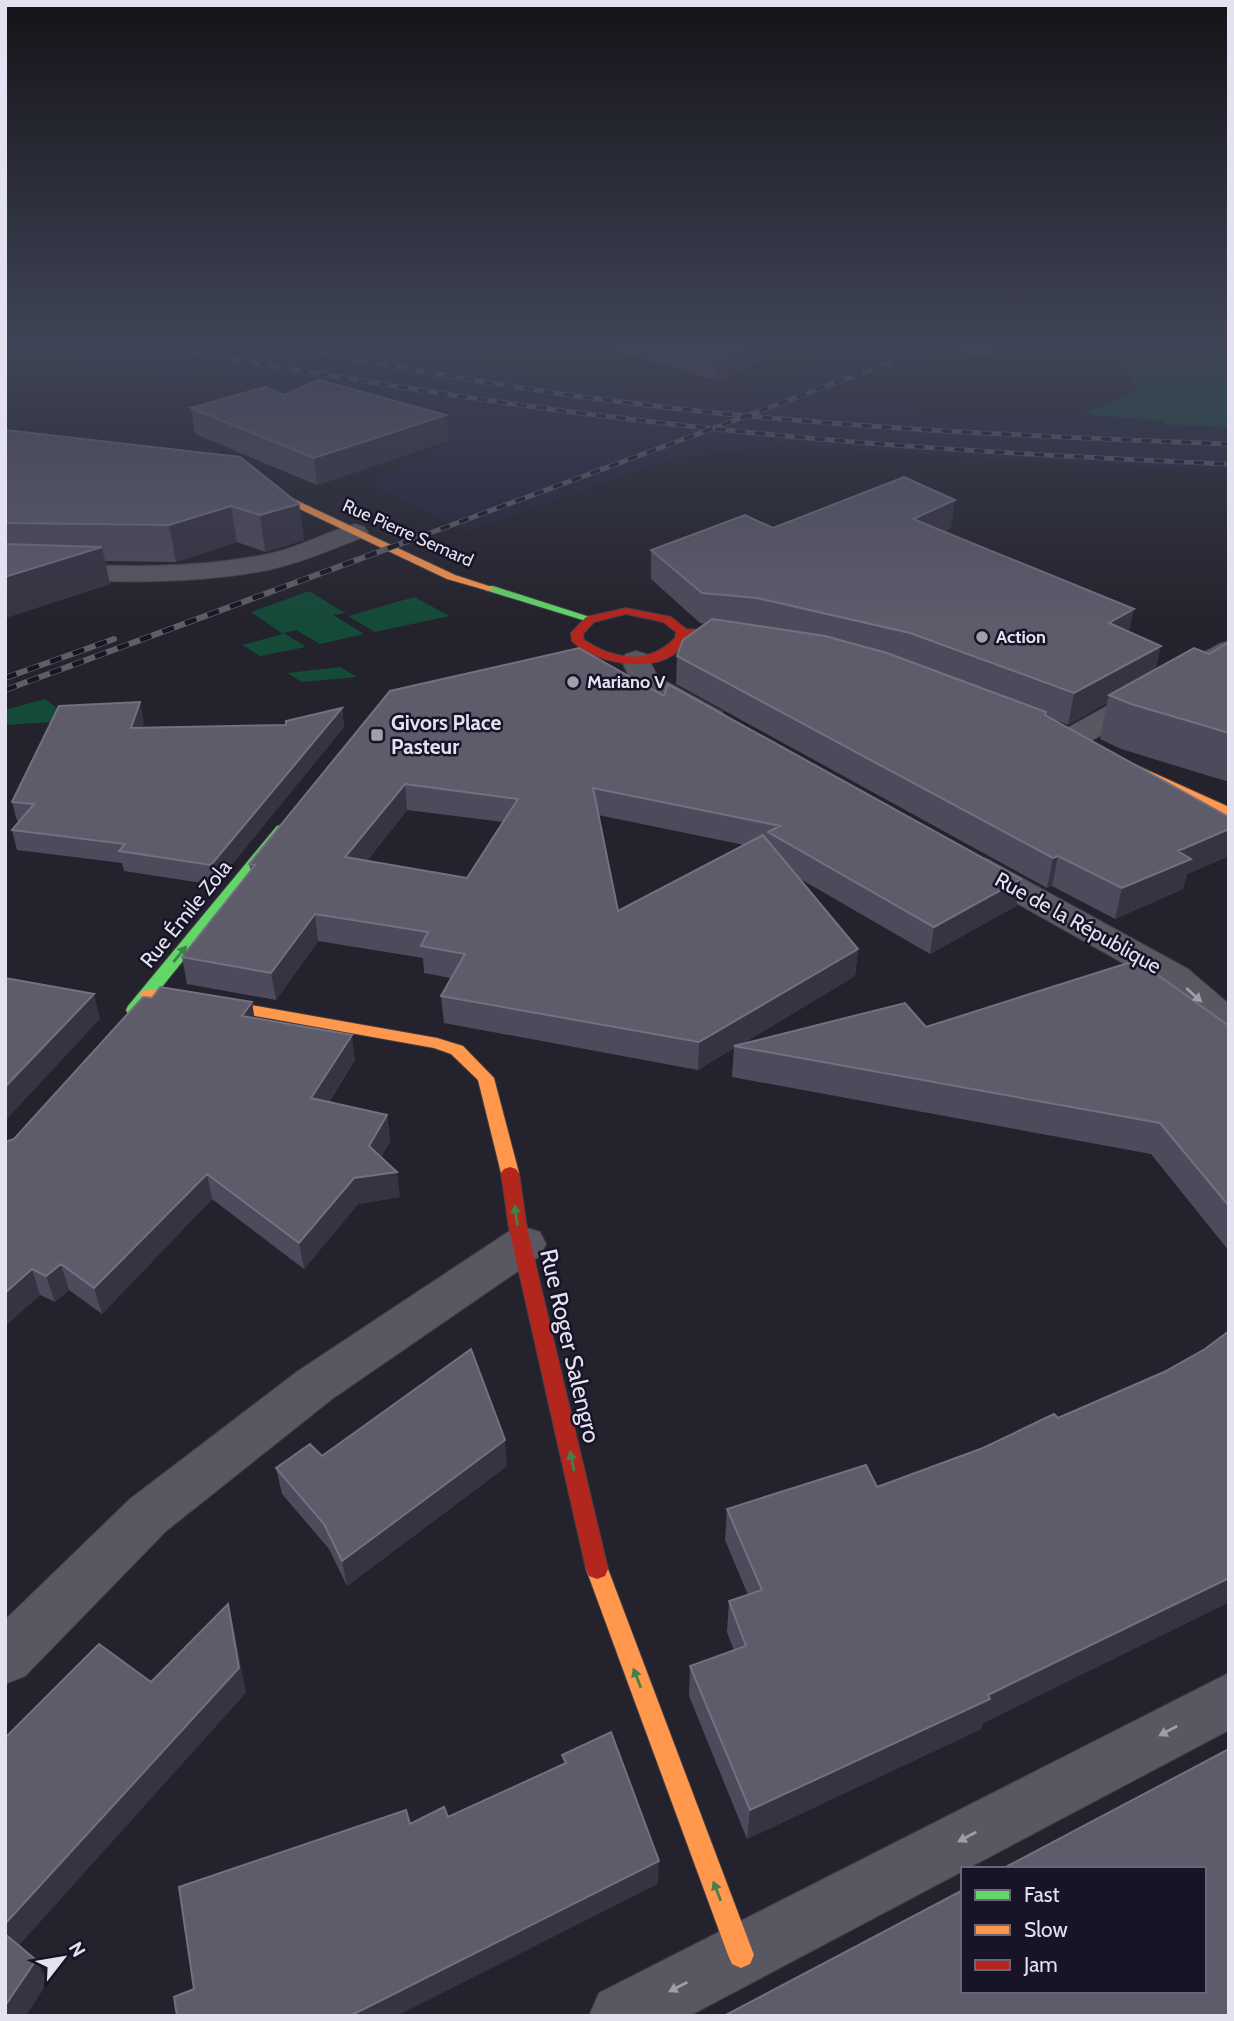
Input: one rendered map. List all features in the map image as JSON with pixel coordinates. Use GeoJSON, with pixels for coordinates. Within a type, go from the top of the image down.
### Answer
{"type":"FeatureCollection","features":[{"type":"Feature","properties":{"kind":"street","name":"Rue Pierre Semard"},"geometry":{"type":"LineString","coordinates":[[232,478],[246,480],[305,505],[355,533],[451,577],[590,619]]}},
{"type":"Feature","properties":{"kind":"street"},"geometry":{"type":"LineString","coordinates":[[5,570],[169,575],[220,570],[271,561],[355,533]]}},
{"type":"Feature","properties":{"kind":"street"},"geometry":{"type":"LineString","coordinates":[[644,611],[673,621],[681,632],[681,639],[673,649],[661,656],[636,660],[599,656],[586,650],[578,641],[577,633],[590,619],[608,612],[644,611]]}},
{"type":"Feature","properties":{"kind":"street"},"geometry":{"type":"LineString","coordinates":[[681,632],[759,638]]}},
{"type":"Feature","properties":{"kind":"street"},"geometry":{"type":"LineString","coordinates":[[562,655],[586,650]]}},
{"type":"Feature","properties":{"kind":"street"},"geometry":{"type":"LineString","coordinates":[[1083,744],[1229,650]]}},
{"type":"Feature","properties":{"kind":"street"},"geometry":{"type":"LineString","coordinates":[[636,660],[645,682],[741,736]]}},
{"type":"Feature","properties":{"kind":"street"},"geometry":{"type":"LineString","coordinates":[[1083,744],[1229,811]]}},
{"type":"Feature","properties":{"kind":"street","name":"Rue Émile Zola"},"geometry":{"type":"LineString","coordinates":[[120,1025],[148,995],[294,814]]}},
{"type":"Feature","properties":{"kind":"street","name":"Rue de la République"},"geometry":{"type":"LineString","coordinates":[[946,850],[1175,977],[1229,1025]]}},
{"type":"Feature","properties":{"kind":"street","name":"Rue Roger Salengro"},"geometry":{"type":"LineString","coordinates":[[148,995],[172,996],[437,1043],[457,1050],[486,1078],[508,1162],[518,1227],[596,1567],[741,1955]]}},
{"type":"Feature","properties":{"kind":"street"},"geometry":{"type":"LineString","coordinates":[[5,1658],[148,1515],[315,1385],[524,1244]]}},
{"type":"Feature","properties":{"kind":"street"},"geometry":{"type":"LineString","coordinates":[[622,2016],[1229,1700]]}},
{"type":"Feature","properties":{"kind":"shaded area"},"geometry":{"type":"Polygon","coordinates":[[[434,436],[1229,436],[1229,470],[1070,464],[778,446],[671,459],[469,531],[367,484],[450,441],[434,436]]]}},
{"type":"Feature","properties":{"kind":"green space"},"geometry":{"type":"Polygon","coordinates":[[[309,591],[345,613],[333,615],[364,634],[320,644],[296,630],[284,633],[306,647],[260,656],[242,645],[283,634],[251,612],[309,591]]]}},
{"type":"Feature","properties":{"kind":"green space"},"geometry":{"type":"Polygon","coordinates":[[[414,597],[450,616],[375,632],[348,616],[414,597]]]}},
{"type":"Feature","properties":{"kind":"green space"},"geometry":{"type":"Polygon","coordinates":[[[340,667],[357,677],[302,682],[287,673],[340,667]]]}},
{"type":"Feature","properties":{"kind":"green space"},"geometry":{"type":"Polygon","coordinates":[[[45,699],[71,718],[68,721],[5,725],[5,710],[45,699]]]}},
{"type":"Feature","properties":{"kind":"building"},"geometry":{"type":"Polygon","coordinates":[[[5,436],[60,436],[240,457],[299,504],[260,515],[231,506],[169,525],[5,523],[5,436]]]}},
{"type":"Feature","properties":{"kind":"building"},"geometry":{"type":"Polygon","coordinates":[[[261,436],[381,436],[314,458],[261,436]]]}},
{"type":"Feature","properties":{"kind":"building"},"geometry":{"type":"Polygon","coordinates":[[[904,477],[955,500],[913,519],[1134,609],[1109,623],[1161,646],[1074,693],[910,633],[757,598],[702,593],[651,550],[745,515],[773,528],[904,477]]]}},
{"type":"Feature","properties":{"kind":"building"},"geometry":{"type":"Polygon","coordinates":[[[5,544],[102,547],[5,577],[5,544]]]}},
{"type":"Feature","properties":{"kind":"building"},"geometry":{"type":"Polygon","coordinates":[[[712,619],[825,636],[887,653],[1046,712],[1045,715],[1229,817],[1229,829],[1178,851],[1191,859],[1122,888],[1058,856],[1053,858],[677,656],[683,640],[712,619]]]}},
{"type":"Feature","properties":{"kind":"building"},"geometry":{"type":"Polygon","coordinates":[[[1229,642],[1229,733],[1109,695],[1194,648],[1209,654],[1229,642]]]}},
{"type":"Feature","properties":{"kind":"building"},"geometry":{"type":"Polygon","coordinates":[[[579,648],[664,696],[668,684],[1021,879],[934,927],[768,832],[780,826],[593,788],[618,911],[763,835],[858,949],[699,1042],[441,996],[465,954],[421,946],[428,932],[315,914],[271,973],[182,957],[255,865],[249,864],[390,691],[579,648]],[[405,784],[345,857],[467,878],[518,799],[405,784]]]}},
{"type":"Feature","properties":{"kind":"building"},"geometry":{"type":"Polygon","coordinates":[[[140,702],[131,728],[286,725],[286,721],[342,708],[211,865],[119,851],[125,844],[12,830],[34,804],[12,802],[59,706],[140,702]]]}},
{"type":"Feature","properties":{"kind":"building"},"geometry":{"type":"Polygon","coordinates":[[[1137,960],[1229,1026],[1229,1206],[1160,1123],[734,1046],[905,1003],[926,1027],[1137,960]]]}},
{"type":"Feature","properties":{"kind":"building"},"geometry":{"type":"Polygon","coordinates":[[[5,978],[94,994],[5,1087],[5,978]]]}},
{"type":"Feature","properties":{"kind":"building"},"geometry":{"type":"Polygon","coordinates":[[[160,987],[252,1002],[242,1016],[352,1035],[311,1098],[387,1115],[369,1146],[397,1172],[354,1178],[299,1243],[207,1174],[94,1288],[61,1264],[46,1276],[32,1269],[5,1293],[5,1142],[14,1139],[143,997],[152,998],[160,987]]]}},
{"type":"Feature","properties":{"kind":"building"},"geometry":{"type":"Polygon","coordinates":[[[1229,1331],[1229,1578],[988,1695],[990,1699],[750,1810],[690,1666],[746,1646],[729,1601],[762,1590],[727,1509],[866,1465],[877,1487],[983,1448],[1054,1414],[1058,1418],[1164,1372],[1205,1349],[1229,1331]]]}},
{"type":"Feature","properties":{"kind":"building"},"geometry":{"type":"Polygon","coordinates":[[[471,1349],[505,1440],[342,1561],[324,1524],[276,1468],[310,1444],[322,1456],[471,1349]]]}},
{"type":"Feature","properties":{"kind":"building"},"geometry":{"type":"Polygon","coordinates":[[[228,1604],[239,1668],[5,1924],[5,1738],[99,1644],[151,1682],[228,1604]]]}},
{"type":"Feature","properties":{"kind":"building"},"geometry":{"type":"Polygon","coordinates":[[[611,1732],[659,1861],[350,2016],[177,2016],[174,1997],[194,1989],[179,1887],[406,1810],[410,1824],[444,1807],[448,1817],[566,1763],[562,1755],[611,1732]]]}},
{"type":"Feature","properties":{"kind":"building"},"geometry":{"type":"Polygon","coordinates":[[[1229,1749],[1229,2016],[724,2016],[961,1891],[961,1993],[1206,1993],[1206,1867],[1006,1867],[1229,1749]]]}},
{"type":"Feature","properties":{"kind":"building"},"geometry":{"type":"Polygon","coordinates":[[[5,1934],[36,1960],[5,2006],[5,1934]]]}},
{"type":"Feature","properties":{"kind":"railway"},"geometry":{"type":"LineString","coordinates":[[403,543],[691,436]]}},
{"type":"Feature","properties":{"kind":"railway"},"geometry":{"type":"LineString","coordinates":[[791,436],[954,449],[1229,464]]}},
{"type":"Feature","properties":{"kind":"railway"},"geometry":{"type":"LineString","coordinates":[[1045,436],[1229,444]]}},
{"type":"Feature","properties":{"kind":"railway"},"geometry":{"type":"LineString","coordinates":[[5,690],[408,541]]}},
{"type":"Feature","properties":{"kind":"railway"},"geometry":{"type":"LineString","coordinates":[[5,678],[114,639]]}},
{"type":"Feature","properties":{"kind":"traffic: fast"},"geometry":{"type":"LineString","coordinates":[[489,588],[590,619]]}},
{"type":"Feature","properties":{"kind":"traffic: fast"},"geometry":{"type":"LineString","coordinates":[[134,1010],[282,829]]}},
{"type":"Feature","properties":{"kind":"traffic: slow"},"geometry":{"type":"LineString","coordinates":[[249,481],[451,577],[489,588]]}},
{"type":"Feature","properties":{"kind":"traffic: slow"},"geometry":{"type":"LineString","coordinates":[[1125,764],[1229,812]]}},
{"type":"Feature","properties":{"kind":"traffic: slow"},"geometry":{"type":"LineString","coordinates":[[148,995],[172,996],[437,1043],[457,1050],[486,1078],[510,1173]]}},
{"type":"Feature","properties":{"kind":"traffic: slow"},"geometry":{"type":"LineString","coordinates":[[597,1569],[741,1955]]}},
{"type":"Feature","properties":{"kind":"traffic: jam"},"geometry":{"type":"LineString","coordinates":[[626,611],[667,619],[682,631],[681,639],[671,650],[659,656],[631,661],[603,655],[578,641],[577,633],[590,619],[626,611]]}},
{"type":"Feature","properties":{"kind":"traffic: jam"},"geometry":{"type":"LineString","coordinates":[[681,632],[745,636]]}},
{"type":"Feature","properties":{"kind":"traffic: jam"},"geometry":{"type":"LineString","coordinates":[[510,1173],[518,1228],[597,1569]]}},
{"type":"Feature","properties":{"kind":"place","name":"Action"},"geometry":{"type":"Point","coordinates":[982,637]}},
{"type":"Feature","properties":{"kind":"place","name":"Mariano V"},"geometry":{"type":"Point","coordinates":[573,682]}},
{"type":"Feature","properties":{"kind":"place","name":"Givors Place Pasteur"},"geometry":{"type":"Point","coordinates":[377,735]}}]}
